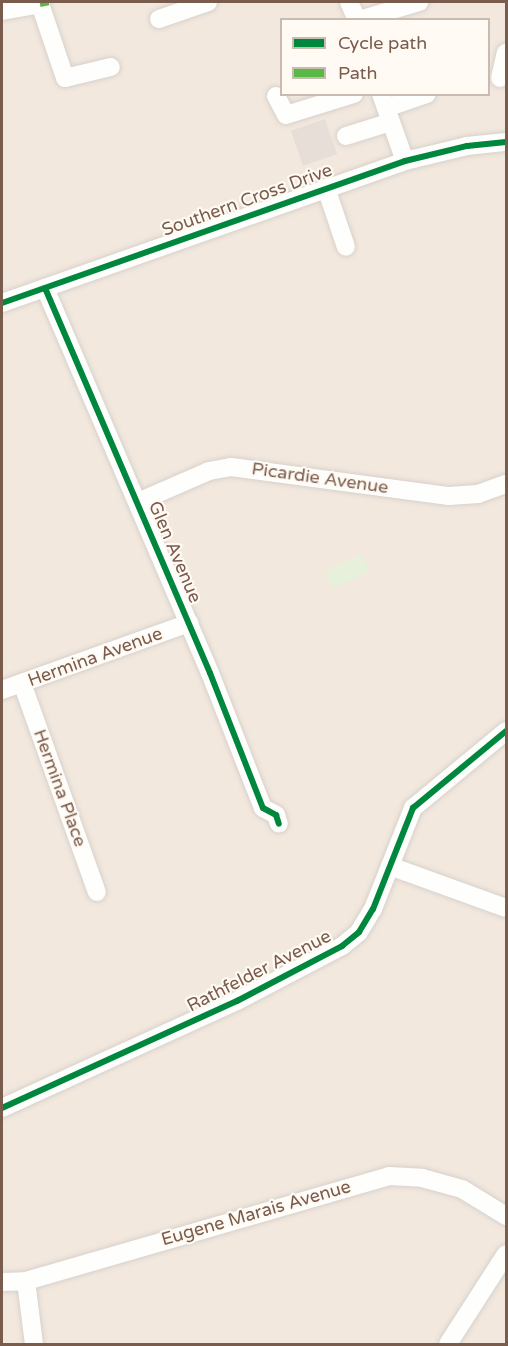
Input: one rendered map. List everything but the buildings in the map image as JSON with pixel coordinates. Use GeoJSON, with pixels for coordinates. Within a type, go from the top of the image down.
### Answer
{"type":"FeatureCollection","features":[{"type":"Feature","properties":{"kind":"street"},"geometry":{"type":"LineString","coordinates":[[159,19],[208,2]]}},
{"type":"Feature","properties":{"kind":"street"},"geometry":{"type":"LineString","coordinates":[[350,2],[357,18]]}},
{"type":"Feature","properties":{"kind":"street"},"geometry":{"type":"LineString","coordinates":[[365,18],[419,2]]}},
{"type":"Feature","properties":{"kind":"street"},"geometry":{"type":"LineString","coordinates":[[2,11],[40,4],[63,77],[71,80],[111,67]]}},
{"type":"Feature","properties":{"kind":"street"},"geometry":{"type":"LineString","coordinates":[[498,79],[507,52]]}},
{"type":"Feature","properties":{"kind":"street"},"geometry":{"type":"LineString","coordinates":[[276,96],[286,115],[348,96]]}},
{"type":"Feature","properties":{"kind":"street"},"geometry":{"type":"LineString","coordinates":[[346,136],[386,108],[421,96]]}},
{"type":"Feature","properties":{"kind":"street"},"geometry":{"type":"LineString","coordinates":[[386,108],[405,161]]}},
{"type":"Feature","properties":{"kind":"street","name":"Southern Cross Drive"},"geometry":{"type":"LineString","coordinates":[[2,303],[405,161],[467,146],[507,141]]}},
{"type":"Feature","properties":{"kind":"street"},"geometry":{"type":"LineString","coordinates":[[326,188],[346,247]]}},
{"type":"Feature","properties":{"kind":"street","name":"Glen Avenue"},"geometry":{"type":"LineString","coordinates":[[45,288],[189,623],[263,808],[276,815],[279,824]]}},
{"type":"Feature","properties":{"kind":"street","name":"Picardie Avenue"},"geometry":{"type":"LineString","coordinates":[[138,502],[209,471],[231,467],[449,496],[478,494],[507,484]]}},
{"type":"Feature","properties":{"kind":"street","name":"Hermina Avenue"},"geometry":{"type":"LineString","coordinates":[[2,690],[189,623]]}},
{"type":"Feature","properties":{"kind":"street","name":"Hermina Place"},"geometry":{"type":"LineString","coordinates":[[22,683],[97,892]]}},
{"type":"Feature","properties":{"kind":"street","name":"Rathfelder Avenue"},"geometry":{"type":"LineString","coordinates":[[2,1106],[106,1063],[330,955],[366,922],[390,866],[406,820],[419,800],[507,731]]}},
{"type":"Feature","properties":{"kind":"street"},"geometry":{"type":"LineString","coordinates":[[390,866],[507,908]]}},
{"type":"Feature","properties":{"kind":"street","name":"Eugene Marais Avenue"},"geometry":{"type":"LineString","coordinates":[[2,1282],[26,1281],[389,1176],[422,1178],[462,1189],[507,1216]]}},
{"type":"Feature","properties":{"kind":"street"},"geometry":{"type":"LineString","coordinates":[[448,1344],[507,1254]]}},
{"type":"Feature","properties":{"kind":"street"},"geometry":{"type":"LineString","coordinates":[[26,1281],[34,1344]]}},
{"type":"Feature","properties":{"kind":"shaded area"},"geometry":{"type":"Polygon","coordinates":[[[2,2],[506,2],[506,1344],[2,1344],[2,2]]]}},
{"type":"Feature","properties":{"kind":"green space"},"geometry":{"type":"Polygon","coordinates":[[[362,554],[370,571],[333,589],[325,571],[362,554]]]}},
{"type":"Feature","properties":{"kind":"marked path"},"geometry":{"type":"LineString","coordinates":[[40,4],[50,2]]}},
{"type":"Feature","properties":{"kind":"cycle path"},"geometry":{"type":"LineString","coordinates":[[2,303],[405,161],[467,146],[506,142]]}},
{"type":"Feature","properties":{"kind":"cycle path"},"geometry":{"type":"LineString","coordinates":[[45,288],[210,673],[263,808],[276,815],[279,824]]}},
{"type":"Feature","properties":{"kind":"cycle path"},"geometry":{"type":"LineString","coordinates":[[2,1108],[237,1001],[342,946],[359,932],[373,909],[413,808],[506,731]]}}]}
